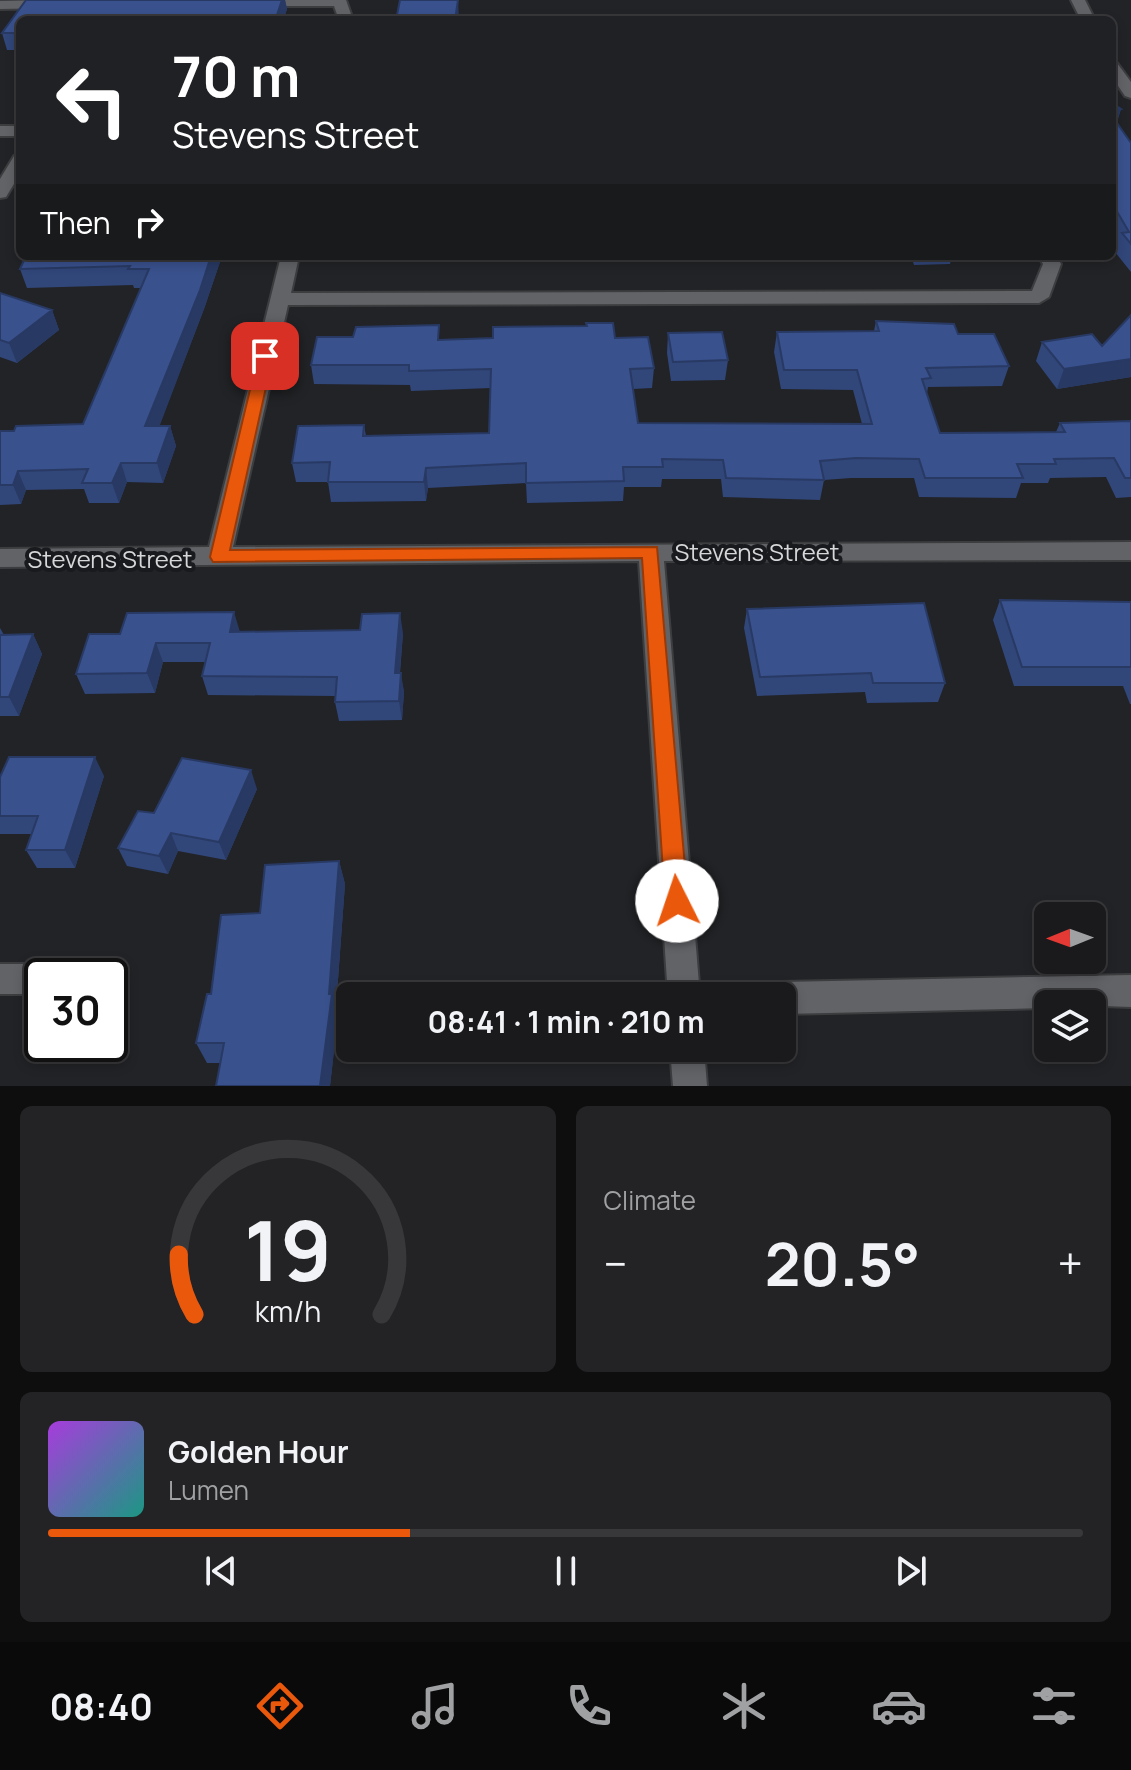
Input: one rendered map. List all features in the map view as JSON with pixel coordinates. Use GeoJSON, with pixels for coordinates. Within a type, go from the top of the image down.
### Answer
{"type":"FeatureCollection","features":[{"type":"Feature","properties":{"kind":"street"},"geometry":{"type":"LineString","coordinates":[[232,2],[340,2]]}},
{"type":"Feature","properties":{"kind":"street"},"geometry":{"type":"LineString","coordinates":[[0,5],[62,4]]}},
{"type":"Feature","properties":{"kind":"street"},"geometry":{"type":"LineString","coordinates":[[1116,72],[1131,93]]}},
{"type":"Feature","properties":{"kind":"street"},"geometry":{"type":"LineString","coordinates":[[0,193],[16,167]]}},
{"type":"Feature","properties":{"kind":"street"},"geometry":{"type":"LineString","coordinates":[[219,557],[289,260]]}},
{"type":"Feature","properties":{"kind":"street"},"geometry":{"type":"LineString","coordinates":[[279,299],[1039,297],[1052,264],[1050,260]]}},
{"type":"Feature","properties":{"kind":"street","name":"Stevens Street"},"geometry":{"type":"LineString","coordinates":[[0,558],[1131,551]]}},
{"type":"Feature","properties":{"kind":"street"},"geometry":{"type":"LineString","coordinates":[[651,552],[683,982]]}},
{"type":"Feature","properties":{"kind":"street"},"geometry":{"type":"LineString","coordinates":[[0,979],[24,979]]}},
{"type":"Feature","properties":{"kind":"street"},"geometry":{"type":"LineString","coordinates":[[796,998],[1131,991]]}},
{"type":"Feature","properties":{"kind":"street"},"geometry":{"type":"LineString","coordinates":[[688,1062],[690,1086]]}},
{"type":"Feature","properties":{"kind":"building"},"geometry":{"type":"Polygon","coordinates":[[[26,0],[282,0],[277,15],[285,15],[16,16],[16,33],[2,33],[26,0]]]}},
{"type":"Feature","properties":{"kind":"building"},"geometry":{"type":"Polygon","coordinates":[[[400,0],[458,0],[456,16],[397,16],[400,0]]]}},
{"type":"Feature","properties":{"kind":"building"},"geometry":{"type":"Polygon","coordinates":[[[1116,122],[1131,143],[1131,244],[1122,233],[1129,232],[1116,210],[1116,122]]]}},
{"type":"Feature","properties":{"kind":"building"},"geometry":{"type":"Polygon","coordinates":[[[24,260],[210,260],[145,426],[170,426],[157,463],[121,463],[112,483],[82,483],[88,469],[18,471],[13,485],[0,485],[0,431],[14,431],[16,426],[83,424],[149,269],[128,269],[130,266],[20,269],[24,260]]]}},
{"type":"Feature","properties":{"kind":"building"},"geometry":{"type":"Polygon","coordinates":[[[0,293],[52,310],[9,343],[0,340],[0,293]]]}},
{"type":"Feature","properties":{"kind":"building"},"geometry":{"type":"Polygon","coordinates":[[[1131,315],[1131,359],[1064,369],[1042,342],[1092,334],[1102,346],[1131,315]]]}},
{"type":"Feature","properties":{"kind":"building"},"geometry":{"type":"Polygon","coordinates":[[[876,321],[954,324],[958,334],[994,334],[1009,366],[926,368],[931,378],[922,379],[940,433],[1065,432],[1060,423],[1131,421],[1131,478],[1125,478],[1114,458],[1054,459],[1056,464],[1017,464],[1023,478],[925,478],[919,459],[856,458],[820,461],[824,480],[726,478],[723,460],[662,459],[663,467],[623,467],[624,481],[526,483],[526,463],[426,468],[424,482],[328,482],[330,462],[292,463],[298,426],[364,425],[363,436],[489,433],[491,369],[409,371],[409,365],[311,365],[317,337],[353,337],[356,327],[439,325],[438,340],[493,338],[493,327],[613,323],[615,338],[648,337],[654,368],[630,369],[638,423],[872,424],[857,370],[784,370],[777,332],[879,331],[876,321]]]}},
{"type":"Feature","properties":{"kind":"building"},"geometry":{"type":"Polygon","coordinates":[[[722,332],[728,360],[673,362],[668,333],[722,332]]]}},
{"type":"Feature","properties":{"kind":"building"},"geometry":{"type":"Polygon","coordinates":[[[1000,600],[1131,602],[1131,667],[1022,667],[1000,600]]]}},
{"type":"Feature","properties":{"kind":"building"},"geometry":{"type":"Polygon","coordinates":[[[924,603],[945,683],[873,683],[871,673],[760,677],[747,609],[924,603]]]}},
{"type":"Feature","properties":{"kind":"building"},"geometry":{"type":"Polygon","coordinates":[[[234,612],[230,632],[360,630],[362,614],[400,613],[395,673],[401,673],[399,701],[335,702],[337,677],[202,676],[210,643],[156,643],[147,673],[76,674],[89,634],[120,634],[127,613],[234,612]]]}},
{"type":"Feature","properties":{"kind":"building"},"geometry":{"type":"Polygon","coordinates":[[[33,634],[9,697],[0,697],[0,635],[33,634]]]}},
{"type":"Feature","properties":{"kind":"building"},"geometry":{"type":"Polygon","coordinates":[[[9,757],[95,757],[65,850],[26,850],[38,816],[0,816],[0,777],[9,757]]]}},
{"type":"Feature","properties":{"kind":"building"},"geometry":{"type":"Polygon","coordinates":[[[182,758],[251,770],[219,842],[171,833],[159,856],[118,848],[138,811],[154,813],[182,758]]]}},
{"type":"Feature","properties":{"kind":"building"},"geometry":{"type":"Polygon","coordinates":[[[339,861],[329,994],[332,994],[320,1086],[216,1086],[224,1043],[196,1043],[207,994],[211,994],[221,915],[260,913],[265,865],[339,861]]]}},
{"type":"Feature","properties":{"kind":"route"},"geometry":{"type":"LineString","coordinates":[[265,356],[219,557],[651,552],[677,901]]}}]}
